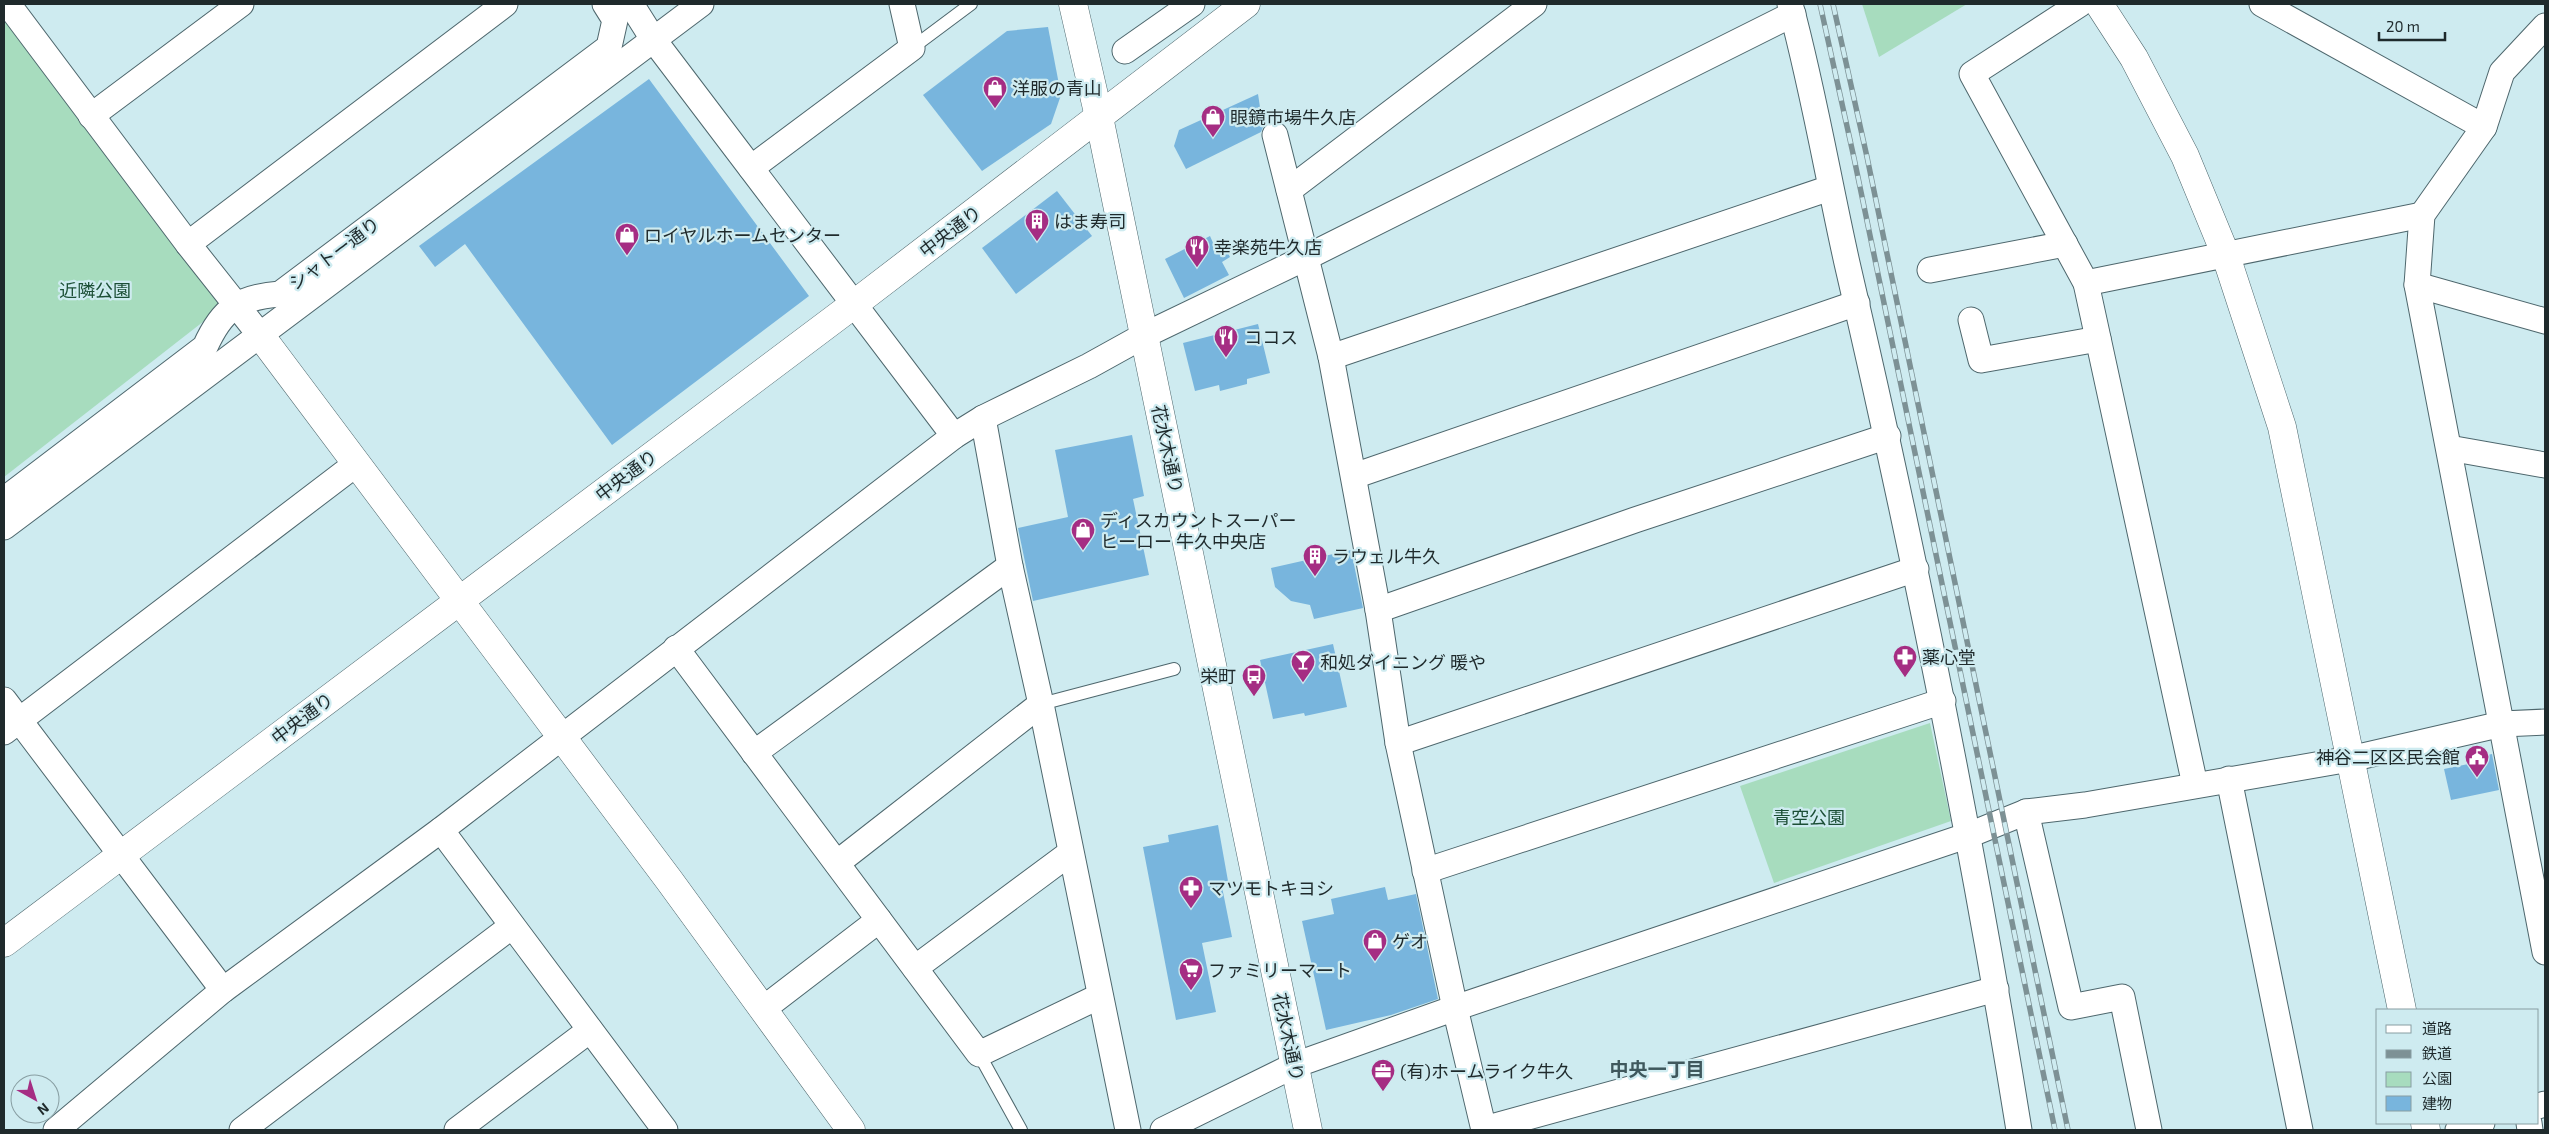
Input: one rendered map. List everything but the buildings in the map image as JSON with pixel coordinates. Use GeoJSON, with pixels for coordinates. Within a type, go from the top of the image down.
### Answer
{"type":"FeatureCollection","features":[{"type":"Feature","properties":{"kind":"street"},"geometry":{"type":"LineString","coordinates":[[8,4],[188,244],[260,335],[763,1009],[851,1130]]}},
{"type":"Feature","properties":{"kind":"street"},"geometry":{"type":"LineString","coordinates":[[91,116],[241,4]]}},
{"type":"Feature","properties":{"kind":"street"},"geometry":{"type":"LineString","coordinates":[[188,244],[505,4]]}},
{"type":"Feature","properties":{"kind":"street","name":"シャトー通り"},"geometry":{"type":"LineString","coordinates":[[4,500],[205,346],[214,327],[235,305],[255,296],[280,294],[608,47],[615,20],[605,4]]}},
{"type":"Feature","properties":{"kind":"street"},"geometry":{"type":"LineString","coordinates":[[631,4],[653,39],[954,436]]}},
{"type":"Feature","properties":{"kind":"street"},"geometry":{"type":"LineString","coordinates":[[4,527],[701,4]]}},
{"type":"Feature","properties":{"kind":"street"},"geometry":{"type":"LineString","coordinates":[[751,168],[912,48],[902,4]]}},
{"type":"Feature","properties":{"kind":"street","name":"花水木通り"},"geometry":{"type":"LineString","coordinates":[[1073,4],[1145,335],[1308,1130]]}},
{"type":"Feature","properties":{"kind":"street"},"geometry":{"type":"LineString","coordinates":[[1125,51],[1192,4]]}},
{"type":"Feature","properties":{"kind":"street","name":"中央通り"},"geometry":{"type":"LineString","coordinates":[[4,943],[853,305],[1246,4]]}},
{"type":"Feature","properties":{"kind":"street"},"geometry":{"type":"LineString","coordinates":[[1289,190],[1534,4]]}},
{"type":"Feature","properties":{"kind":"street"},"geometry":{"type":"LineString","coordinates":[[2080,4],[1972,74],[2086,283],[2195,786]]}},
{"type":"Feature","properties":{"kind":"street"},"geometry":{"type":"LineString","coordinates":[[2099,4],[2134,58],[2185,156],[2225,253],[2282,427],[2402,1009]]}},
{"type":"Feature","properties":{"kind":"street"},"geometry":{"type":"LineString","coordinates":[[2269,5],[2484,127]]}},
{"type":"Feature","properties":{"kind":"street"},"geometry":{"type":"LineString","coordinates":[[56,1130],[223,990],[441,830],[560,736],[954,436],[983,418],[1089,366],[1145,335],[1305,258],[1791,9],[1830,188],[1888,436],[1943,701],[1969,835],[2019,1130]]}},
{"type":"Feature","properties":{"kind":"street"},"geometry":{"type":"LineString","coordinates":[[2545,26],[2502,72],[2484,127],[2422,215],[2416,285],[2545,952]]}},
{"type":"Feature","properties":{"kind":"street"},"geometry":{"type":"LineString","coordinates":[[1275,135],[1331,357],[1378,610],[1398,743],[1455,1008],[1484,1130],[1996,989]]}},
{"type":"Feature","properties":{"kind":"street"},"geometry":{"type":"LineString","coordinates":[[1331,357],[1830,188]]}},
{"type":"Feature","properties":{"kind":"street"},"geometry":{"type":"LineString","coordinates":[[2086,283],[2225,253],[2422,215]]}},
{"type":"Feature","properties":{"kind":"street"},"geometry":{"type":"LineString","coordinates":[[1930,270],[2065,244]]}},
{"type":"Feature","properties":{"kind":"street"},"geometry":{"type":"LineString","coordinates":[[2416,285],[2545,321]]}},
{"type":"Feature","properties":{"kind":"street"},"geometry":{"type":"LineString","coordinates":[[1354,476],[1857,303]]}},
{"type":"Feature","properties":{"kind":"street"},"geometry":{"type":"LineString","coordinates":[[1970,320],[1981,360],[2098,338]]}},
{"type":"Feature","properties":{"kind":"street"},"geometry":{"type":"LineString","coordinates":[[983,418],[1010,566],[1041,704],[1128,1130]]}},
{"type":"Feature","properties":{"kind":"street"},"geometry":{"type":"LineString","coordinates":[[1378,610],[1635,520],[1888,436]]}},
{"type":"Feature","properties":{"kind":"street"},"geometry":{"type":"LineString","coordinates":[[2449,448],[2545,465]]}},
{"type":"Feature","properties":{"kind":"street"},"geometry":{"type":"LineString","coordinates":[[11,726],[356,464]]}},
{"type":"Feature","properties":{"kind":"street"},"geometry":{"type":"LineString","coordinates":[[754,753],[1010,566]]}},
{"type":"Feature","properties":{"kind":"street"},"geometry":{"type":"LineString","coordinates":[[1398,743],[1916,569]]}},
{"type":"Feature","properties":{"kind":"street"},"geometry":{"type":"LineString","coordinates":[[676,648],[979,1054],[1100,996]]}},
{"type":"Feature","properties":{"kind":"street"},"geometry":{"type":"LineString","coordinates":[[4,700],[11,726],[120,855],[223,990]]}},
{"type":"Feature","properties":{"kind":"street"},"geometry":{"type":"LineString","coordinates":[[1425,871],[1943,701]]}},
{"type":"Feature","properties":{"kind":"street"},"geometry":{"type":"LineString","coordinates":[[837,863],[1041,704]]}},
{"type":"Feature","properties":{"kind":"street"},"geometry":{"type":"LineString","coordinates":[[1163,1130],[1295,1065],[1455,1008],[1969,835],[2026,812],[2195,786],[2350,759],[2502,724],[2545,722]]}},
{"type":"Feature","properties":{"kind":"street"},"geometry":{"type":"LineString","coordinates":[[2230,779],[2300,1130]]}},
{"type":"Feature","properties":{"kind":"street"},"geometry":{"type":"LineString","coordinates":[[2026,812],[2071,1007],[2122,997],[2149,1130]]}},
{"type":"Feature","properties":{"kind":"street"},"geometry":{"type":"LineString","coordinates":[[441,830],[662,1129]]}},
{"type":"Feature","properties":{"kind":"street"},"geometry":{"type":"LineString","coordinates":[[915,968],[1070,853]]}},
{"type":"Feature","properties":{"kind":"street"},"geometry":{"type":"LineString","coordinates":[[763,1009],[879,920]]}},
{"type":"Feature","properties":{"kind":"street"},"geometry":{"type":"LineString","coordinates":[[242,1130],[512,926]]}},
{"type":"Feature","properties":{"kind":"street"},"geometry":{"type":"LineString","coordinates":[[457,1130],[590,1030]]}},
{"type":"Feature","properties":{"kind":"street"},"geometry":{"type":"LineString","coordinates":[[2458,1130],[2479,1124]]}},
{"type":"Feature","properties":{"kind":"lane"},"geometry":{"type":"LineString","coordinates":[[912,48],[971,4]]}},
{"type":"Feature","properties":{"kind":"lane"},"geometry":{"type":"LineString","coordinates":[[1041,704],[1174,670]]}},
{"type":"Feature","properties":{"kind":"lane"},"geometry":{"type":"LineString","coordinates":[[979,1054],[1021,1130]]}},
{"type":"Feature","properties":{"kind":"green space"},"geometry":{"type":"Polygon","coordinates":[[[1862,4],[1967,4],[1879,57],[1862,4]]]}},
{"type":"Feature","properties":{"kind":"green space","name":"近隣公園"},"geometry":{"type":"Polygon","coordinates":[[[4,19],[222,307],[4,477],[4,19]]]}},
{"type":"Feature","properties":{"kind":"green space","name":"青空公園"},"geometry":{"type":"Polygon","coordinates":[[[1930,723],[1951,821],[1774,883],[1740,786],[1930,723]]]}},
{"type":"Feature","properties":{"kind":"railway"},"geometry":{"type":"LineString","coordinates":[[1820,4],[1854,158],[2055,1130]]}},
{"type":"Feature","properties":{"kind":"railway"},"geometry":{"type":"LineString","coordinates":[[1833,4],[1867,157],[2068,1130]]}},
{"type":"Feature","properties":{"kind":"place","name":"洋服の青山"},"geometry":{"type":"Point","coordinates":[995,109]}},
{"type":"Feature","properties":{"kind":"place","name":"眼鏡市場牛久店"},"geometry":{"type":"Point","coordinates":[1213,138]}},
{"type":"Feature","properties":{"kind":"place","name":"はま寿司"},"geometry":{"type":"Point","coordinates":[1037,242]}},
{"type":"Feature","properties":{"kind":"place","name":"ロイヤルホームセンター"},"geometry":{"type":"Point","coordinates":[627,256]}},
{"type":"Feature","properties":{"kind":"place","name":"幸楽苑牛久店"},"geometry":{"type":"Point","coordinates":[1197,268]}},
{"type":"Feature","properties":{"kind":"place","name":"ココス"},"geometry":{"type":"Point","coordinates":[1226,358]}},
{"type":"Feature","properties":{"kind":"place","name":"ディスカウントスーパー ヒーロー 牛久中央店"},"geometry":{"type":"Point","coordinates":[1083,551]}},
{"type":"Feature","properties":{"kind":"place","name":"ラウェル牛久"},"geometry":{"type":"Point","coordinates":[1315,577]}},
{"type":"Feature","properties":{"kind":"place","name":"薬心堂"},"geometry":{"type":"Point","coordinates":[1905,678]}},
{"type":"Feature","properties":{"kind":"place","name":"和処ダイニング 暖や"},"geometry":{"type":"Point","coordinates":[1303,683]}},
{"type":"Feature","properties":{"kind":"place","name":"栄町"},"geometry":{"type":"Point","coordinates":[1254,697]}},
{"type":"Feature","properties":{"kind":"place","name":"神谷二区区民会館"},"geometry":{"type":"Point","coordinates":[2477,778]}},
{"type":"Feature","properties":{"kind":"place","name":"マツモトキヨシ"},"geometry":{"type":"Point","coordinates":[1191,909]}},
{"type":"Feature","properties":{"kind":"place","name":"ゲオ"},"geometry":{"type":"Point","coordinates":[1375,962]}},
{"type":"Feature","properties":{"kind":"place","name":"ファミリーマート"},"geometry":{"type":"Point","coordinates":[1191,991]}},
{"type":"Feature","properties":{"kind":"place","name":"(有)ホームライク牛久"},"geometry":{"type":"Point","coordinates":[1383,1092]}},
{"type":"Feature","properties":{"kind":"district","name":"中央一丁目"},"geometry":{"type":"Point","coordinates":[1657,1068]}}]}
